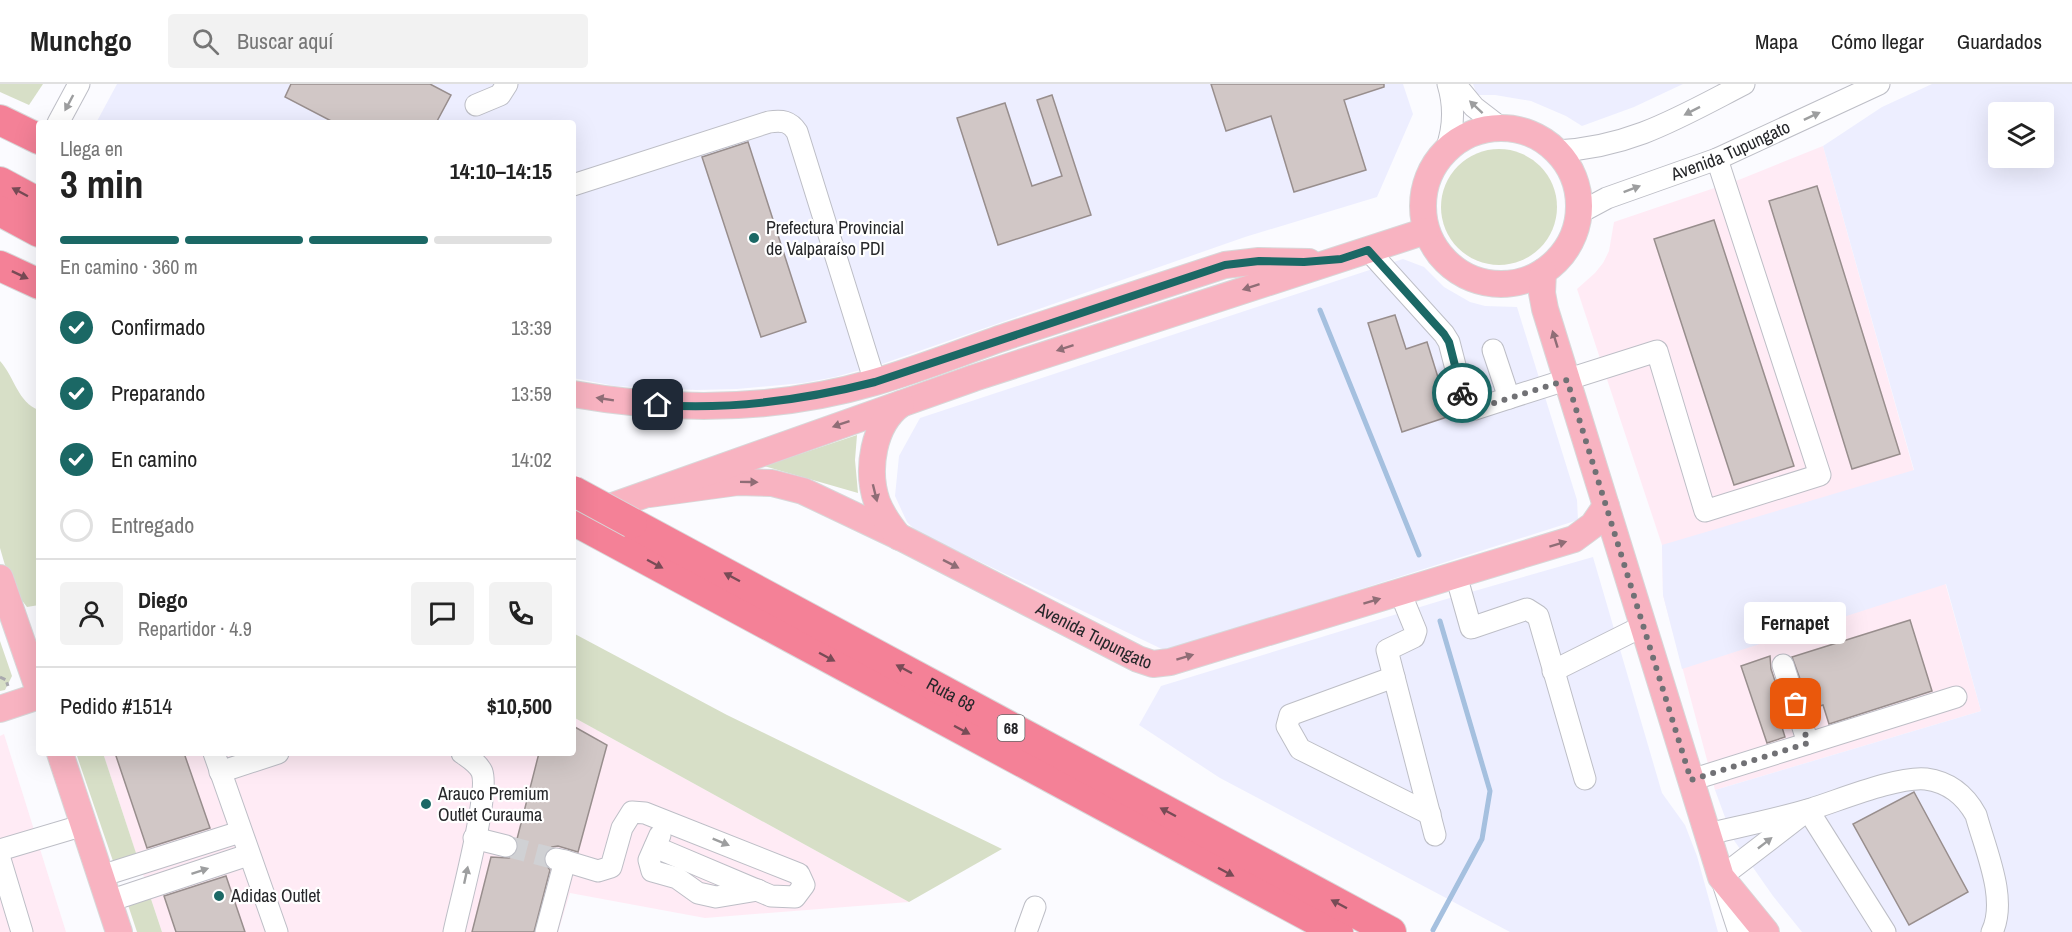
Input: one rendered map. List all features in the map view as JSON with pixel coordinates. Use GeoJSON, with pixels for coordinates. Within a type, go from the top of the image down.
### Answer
{"type":"FeatureCollection","features":[{"type":"Feature","properties":{"kind":"highway"},"geometry":{"type":"LineString","coordinates":[[0,120],[36,138]]}},
{"type":"Feature","properties":{"kind":"highway"},"geometry":{"type":"LineString","coordinates":[[0,182],[36,201]]}},
{"type":"Feature","properties":{"kind":"highway"},"geometry":{"type":"LineString","coordinates":[[0,211],[36,230]]}},
{"type":"Feature","properties":{"kind":"highway"},"geometry":{"type":"LineString","coordinates":[[0,266],[36,283]]}},
{"type":"Feature","properties":{"kind":"highway","name":"Ruta 68"},"geometry":{"type":"LineString","coordinates":[[576,493],[1391,932]]}},
{"type":"Feature","properties":{"kind":"highway","name":"Ruta 68"},"geometry":{"type":"LineString","coordinates":[[576,522],[1338,932]]}},
{"type":"Feature","properties":{"kind":"main road"},"geometry":{"type":"LineString","coordinates":[[1500,127],[1531,133],[1556,151],[1567,164],[1574,179],[1579,213],[1577,225],[1568,246],[1553,265],[1530,279],[1510,284],[1489,284],[1462,274],[1440,256],[1426,231],[1423,217],[1424,188],[1433,168],[1446,150],[1471,134],[1500,127]]}},
{"type":"Feature","properties":{"kind":"main road","name":"Avenida Tupungato"},"geometry":{"type":"LineString","coordinates":[[576,519],[903,403],[1426,231]]}},
{"type":"Feature","properties":{"kind":"main road","name":"Avenida Tupungato"},"geometry":{"type":"LineString","coordinates":[[576,394],[640,404],[717,407],[797,399],[875,382],[1225,265],[1259,261],[1304,262],[1341,259]]}},
{"type":"Feature","properties":{"kind":"main road"},"geometry":{"type":"LineString","coordinates":[[1543,272],[1542,293],[1567,380],[1721,877],[1766,932]]}},
{"type":"Feature","properties":{"kind":"main road"},"geometry":{"type":"LineString","coordinates":[[900,537],[890,526],[877,501],[872,472],[875,445],[880,432],[894,409],[903,403]]}},
{"type":"Feature","properties":{"kind":"main road","name":"Avenida Tupungato"},"geometry":{"type":"LineString","coordinates":[[650,494],[721,483],[771,483],[802,491],[900,537],[1138,659],[1153,664],[1170,662],[1574,539],[1593,525],[1606,506]]}},
{"type":"Feature","properties":{"kind":"main road"},"geometry":{"type":"LineString","coordinates":[[0,578],[36,682]]}},
{"type":"Feature","properties":{"kind":"main road"},"geometry":{"type":"LineString","coordinates":[[0,709],[36,697]]}},
{"type":"Feature","properties":{"kind":"main road"},"geometry":{"type":"LineString","coordinates":[[61,756],[119,932]]}},
{"type":"Feature","properties":{"kind":"street"},"geometry":{"type":"LineString","coordinates":[[60,120],[79,84]]}},
{"type":"Feature","properties":{"kind":"street"},"geometry":{"type":"LineString","coordinates":[[476,105],[500,95],[507,84]]}},
{"type":"Feature","properties":{"kind":"street"},"geometry":{"type":"LineString","coordinates":[[1446,150],[1452,134],[1453,121],[1448,84]]}},
{"type":"Feature","properties":{"kind":"street"},"geometry":{"type":"LineString","coordinates":[[1455,84],[1474,106],[1500,127]]}},
{"type":"Feature","properties":{"kind":"street"},"geometry":{"type":"LineString","coordinates":[[1556,151],[1584,150],[1630,139],[1670,123],[1744,84]]}},
{"type":"Feature","properties":{"kind":"street","name":"Avenida Tupungato"},"geometry":{"type":"LineString","coordinates":[[1579,213],[1606,198],[1717,159],[1879,84]]}},
{"type":"Feature","properties":{"kind":"street"},"geometry":{"type":"LineString","coordinates":[[576,184],[769,122],[786,121],[793,125],[875,382]]}},
{"type":"Feature","properties":{"kind":"street"},"geometry":{"type":"LineString","coordinates":[[1368,250],[1444,334],[1449,342],[1465,404],[1469,408],[1475,409],[1509,399],[1657,351],[1706,511],[1820,475],[1717,159]]}},
{"type":"Feature","properties":{"kind":"street"},"geometry":{"type":"LineString","coordinates":[[1493,350],[1509,399]]}},
{"type":"Feature","properties":{"kind":"street"},"geometry":{"type":"LineString","coordinates":[[1456,575],[1471,628],[1527,609],[1538,616],[1585,779]]}},
{"type":"Feature","properties":{"kind":"street"},"geometry":{"type":"LineString","coordinates":[[1394,677],[1290,715],[1287,726],[1300,749],[1433,825],[1387,650],[1414,637],[1416,631],[1400,592]]}},
{"type":"Feature","properties":{"kind":"street"},"geometry":{"type":"LineString","coordinates":[[1553,671],[1643,626]]}},
{"type":"Feature","properties":{"kind":"street"},"geometry":{"type":"LineString","coordinates":[[1783,665],[1808,743]]}},
{"type":"Feature","properties":{"kind":"street"},"geometry":{"type":"LineString","coordinates":[[1691,780],[1956,698]]}},
{"type":"Feature","properties":{"kind":"street"},"geometry":{"type":"LineString","coordinates":[[258,756],[226,761],[240,832],[277,932]]}},
{"type":"Feature","properties":{"kind":"street"},"geometry":{"type":"LineString","coordinates":[[454,932],[483,800],[481,770],[465,756]]}},
{"type":"Feature","properties":{"kind":"street"},"geometry":{"type":"LineString","coordinates":[[1708,834],[1808,810],[1912,779],[1936,781],[1956,791],[1976,814],[1997,891],[1997,916],[1992,932]]}},
{"type":"Feature","properties":{"kind":"street"},"geometry":{"type":"LineString","coordinates":[[1739,932],[1721,877],[1808,810]]}},
{"type":"Feature","properties":{"kind":"street"},"geometry":{"type":"LineString","coordinates":[[1808,810],[1885,932]]}},
{"type":"Feature","properties":{"kind":"street"},"geometry":{"type":"LineString","coordinates":[[546,932],[560,860],[598,871],[611,867],[622,828],[632,812],[645,813],[666,821],[799,874],[804,885],[795,897],[771,896],[655,847],[666,821]]}},
{"type":"Feature","properties":{"kind":"street"},"geometry":{"type":"LineString","coordinates":[[0,850],[84,825]]}},
{"type":"Feature","properties":{"kind":"street"},"geometry":{"type":"LineString","coordinates":[[101,876],[240,832]]}},
{"type":"Feature","properties":{"kind":"street"},"geometry":{"type":"LineString","coordinates":[[474,838],[506,846]]}},
{"type":"Feature","properties":{"kind":"street"},"geometry":{"type":"LineString","coordinates":[[109,900],[248,855]]}},
{"type":"Feature","properties":{"kind":"street"},"geometry":{"type":"LineString","coordinates":[[0,859],[22,932]]}},
{"type":"Feature","properties":{"kind":"street"},"geometry":{"type":"LineString","coordinates":[[1026,932],[1035,907]]}},
{"type":"Feature","properties":{"kind":"path"},"geometry":{"type":"LineString","coordinates":[[0,682],[6,680]]}},
{"type":"Feature","properties":{"kind":"shaded area"},"geometry":{"type":"Polygon","coordinates":[[[117,84],[1403,84],[1413,114],[1377,197],[1245,237],[882,364],[803,383],[696,390],[615,386],[576,379],[576,120],[98,120],[117,84]]]}},
{"type":"Feature","properties":{"kind":"shaded area"},"geometry":{"type":"Polygon","coordinates":[[[1473,84],[1683,84],[1634,107],[1582,126],[1566,116],[1531,101],[1495,95],[1477,95],[1473,84]]]}},
{"type":"Feature","properties":{"kind":"shaded area"},"geometry":{"type":"Polygon","coordinates":[[[1932,84],[2072,84],[2072,932],[1802,932],[1773,896],[1733,839],[1715,790],[1981,711],[1946,584],[1682,669],[1663,595],[1662,545],[1914,470],[1823,146],[1882,107],[1932,84]]]}},
{"type":"Feature","properties":{"kind":"shaded area"},"geometry":{"type":"Polygon","coordinates":[[[1823,146],[1981,711],[1715,790],[1663,595],[1662,545],[1577,289],[1603,263],[1609,251],[1614,222],[1741,179],[1823,146]]]}},
{"type":"Feature","properties":{"kind":"shaded area"},"geometry":{"type":"Polygon","coordinates":[[[1403,259],[1424,267],[1444,287],[1470,302],[1485,306],[1517,307],[1577,500],[1578,520],[1166,651],[916,531],[907,522],[895,496],[899,456],[920,418],[1403,259]]]}},
{"type":"Feature","properties":{"kind":"shaded area"},"geometry":{"type":"Polygon","coordinates":[[[1593,557],[1662,793],[1685,825],[1697,856],[1718,932],[1510,932],[1220,778],[1139,725],[1161,686],[1593,557]]]}},
{"type":"Feature","properties":{"kind":"shaded area","name":"Arauco Premium Outlet Curauma"},"geometry":{"type":"Polygon","coordinates":[[[576,719],[909,902],[705,918],[570,893],[558,932],[162,932],[104,756],[576,756],[576,719]]]}},
{"type":"Feature","properties":{"kind":"shaded area"},"geometry":{"type":"Polygon","coordinates":[[[4,734],[66,932],[0,932],[0,736],[4,734]]]}},
{"type":"Feature","properties":{"kind":"green space"},"geometry":{"type":"Polygon","coordinates":[[[0,84],[43,84],[29,105],[0,92],[0,84]]]}},
{"type":"Feature","properties":{"kind":"green space"},"geometry":{"type":"Polygon","coordinates":[[[1499,149],[1521,153],[1540,166],[1553,185],[1557,207],[1553,229],[1540,248],[1521,261],[1499,265],[1477,261],[1458,248],[1445,229],[1441,207],[1445,185],[1458,166],[1477,153],[1499,149]]]}},
{"type":"Feature","properties":{"kind":"green space"},"geometry":{"type":"Polygon","coordinates":[[[0,361],[26,402],[36,408],[36,606],[27,607],[11,586],[0,548],[0,361]]]}},
{"type":"Feature","properties":{"kind":"green space"},"geometry":{"type":"Polygon","coordinates":[[[857,435],[855,460],[858,493],[764,466],[857,435]]]}},
{"type":"Feature","properties":{"kind":"green space"},"geometry":{"type":"Polygon","coordinates":[[[576,635],[727,715],[1002,849],[909,902],[576,719],[576,635]]]}},
{"type":"Feature","properties":{"kind":"green space"},"geometry":{"type":"Polygon","coordinates":[[[0,641],[12,676],[5,690],[0,691],[0,641]]]}},
{"type":"Feature","properties":{"kind":"green space"},"geometry":{"type":"Polygon","coordinates":[[[77,756],[104,756],[137,856],[113,861],[77,756]]]}},
{"type":"Feature","properties":{"kind":"green space"},"geometry":{"type":"Polygon","coordinates":[[[150,896],[162,932],[137,932],[128,905],[150,896]]]}},
{"type":"Feature","properties":{"kind":"building"},"geometry":{"type":"Polygon","coordinates":[[[291,84],[430,84],[451,95],[438,120],[329,120],[285,97],[291,84]]]}},
{"type":"Feature","properties":{"kind":"building"},"geometry":{"type":"Polygon","coordinates":[[[1211,84],[1384,84],[1384,87],[1344,100],[1366,170],[1294,192],[1271,116],[1226,131],[1211,84]]]}},
{"type":"Feature","properties":{"kind":"building"},"geometry":{"type":"Polygon","coordinates":[[[1052,95],[1091,215],[998,245],[957,118],[1005,103],[1032,186],[1062,176],[1037,100],[1052,95]]]}},
{"type":"Feature","properties":{"kind":"building","name":"Prefectura Provincial de Valparaíso PDI"},"geometry":{"type":"Polygon","coordinates":[[[748,142],[806,322],[761,337],[702,157],[748,142]]]}},
{"type":"Feature","properties":{"kind":"building"},"geometry":{"type":"Polygon","coordinates":[[[1817,186],[1900,454],[1852,469],[1769,201],[1817,186]]]}},
{"type":"Feature","properties":{"kind":"building"},"geometry":{"type":"Polygon","coordinates":[[[1714,220],[1794,466],[1734,485],[1654,239],[1714,220]]]}},
{"type":"Feature","properties":{"kind":"building"},"geometry":{"type":"Polygon","coordinates":[[[1395,315],[1406,349],[1427,342],[1450,416],[1402,432],[1368,323],[1395,315]]]}},
{"type":"Feature","properties":{"kind":"building"},"geometry":{"type":"Polygon","coordinates":[[[1910,620],[1932,691],[1829,724],[1823,705],[1811,709],[1792,657],[1910,620]]]}},
{"type":"Feature","properties":{"kind":"building"},"geometry":{"type":"Polygon","coordinates":[[[1770,656],[1771,669],[1780,696],[1773,698],[1785,737],[1767,743],[1741,666],[1770,656]]]}},
{"type":"Feature","properties":{"kind":"building"},"geometry":{"type":"Polygon","coordinates":[[[576,728],[607,745],[578,852],[558,846],[546,851],[544,862],[550,870],[534,932],[472,932],[491,857],[509,858],[515,855],[518,850],[517,839],[538,756],[576,756],[576,728]]]}},
{"type":"Feature","properties":{"kind":"building"},"geometry":{"type":"Polygon","coordinates":[[[116,756],[185,756],[210,828],[147,848],[116,756]]]}},
{"type":"Feature","properties":{"kind":"building"},"geometry":{"type":"Polygon","coordinates":[[[1914,792],[1968,892],[1909,925],[1853,824],[1914,792]]]}},
{"type":"Feature","properties":{"kind":"building"},"geometry":{"type":"Polygon","coordinates":[[[226,876],[245,932],[176,932],[164,896],[226,876]]]}},
{"type":"Feature","properties":{"kind":"waterway"},"geometry":{"type":"LineString","coordinates":[[1320,310],[1419,555]]}},
{"type":"Feature","properties":{"kind":"waterway"},"geometry":{"type":"LineString","coordinates":[[1433,930],[1482,839],[1490,791],[1440,621]]}},
{"type":"Feature","properties":{"kind":"tunnel"},"geometry":{"type":"LineString","coordinates":[[506,846],[556,859]]}},
{"type":"Feature","properties":{"kind":"way so far"},"geometry":{"type":"LineString","coordinates":[[1462,393],[1465,404],[1475,409],[1567,380],[1691,780],[1808,743],[1796,704]]}},
{"type":"Feature","properties":{"kind":"place","name":"Prefectura Provincial de Valparaíso PDI"},"geometry":{"type":"Point","coordinates":[754,238]}},
{"type":"Feature","properties":{"kind":"place","name":"Fernapet"},"geometry":{"type":"Point","coordinates":[1796,704]}},
{"type":"Feature","properties":{"kind":"place","name":"Arauco Premium Outlet Curauma"},"geometry":{"type":"Point","coordinates":[426,804]}},
{"type":"Feature","properties":{"kind":"place","name":"Adidas Outlet"},"geometry":{"type":"Point","coordinates":[219,896]}},
{"type":"Feature","properties":{"kind":"route"},"geometry":{"type":"LineString","coordinates":[[658,405],[717,407],[797,399],[837,392],[875,382],[1225,265],[1259,261],[1304,262],[1341,259],[1368,250],[1444,334],[1449,342],[1462,393]]}}]}
